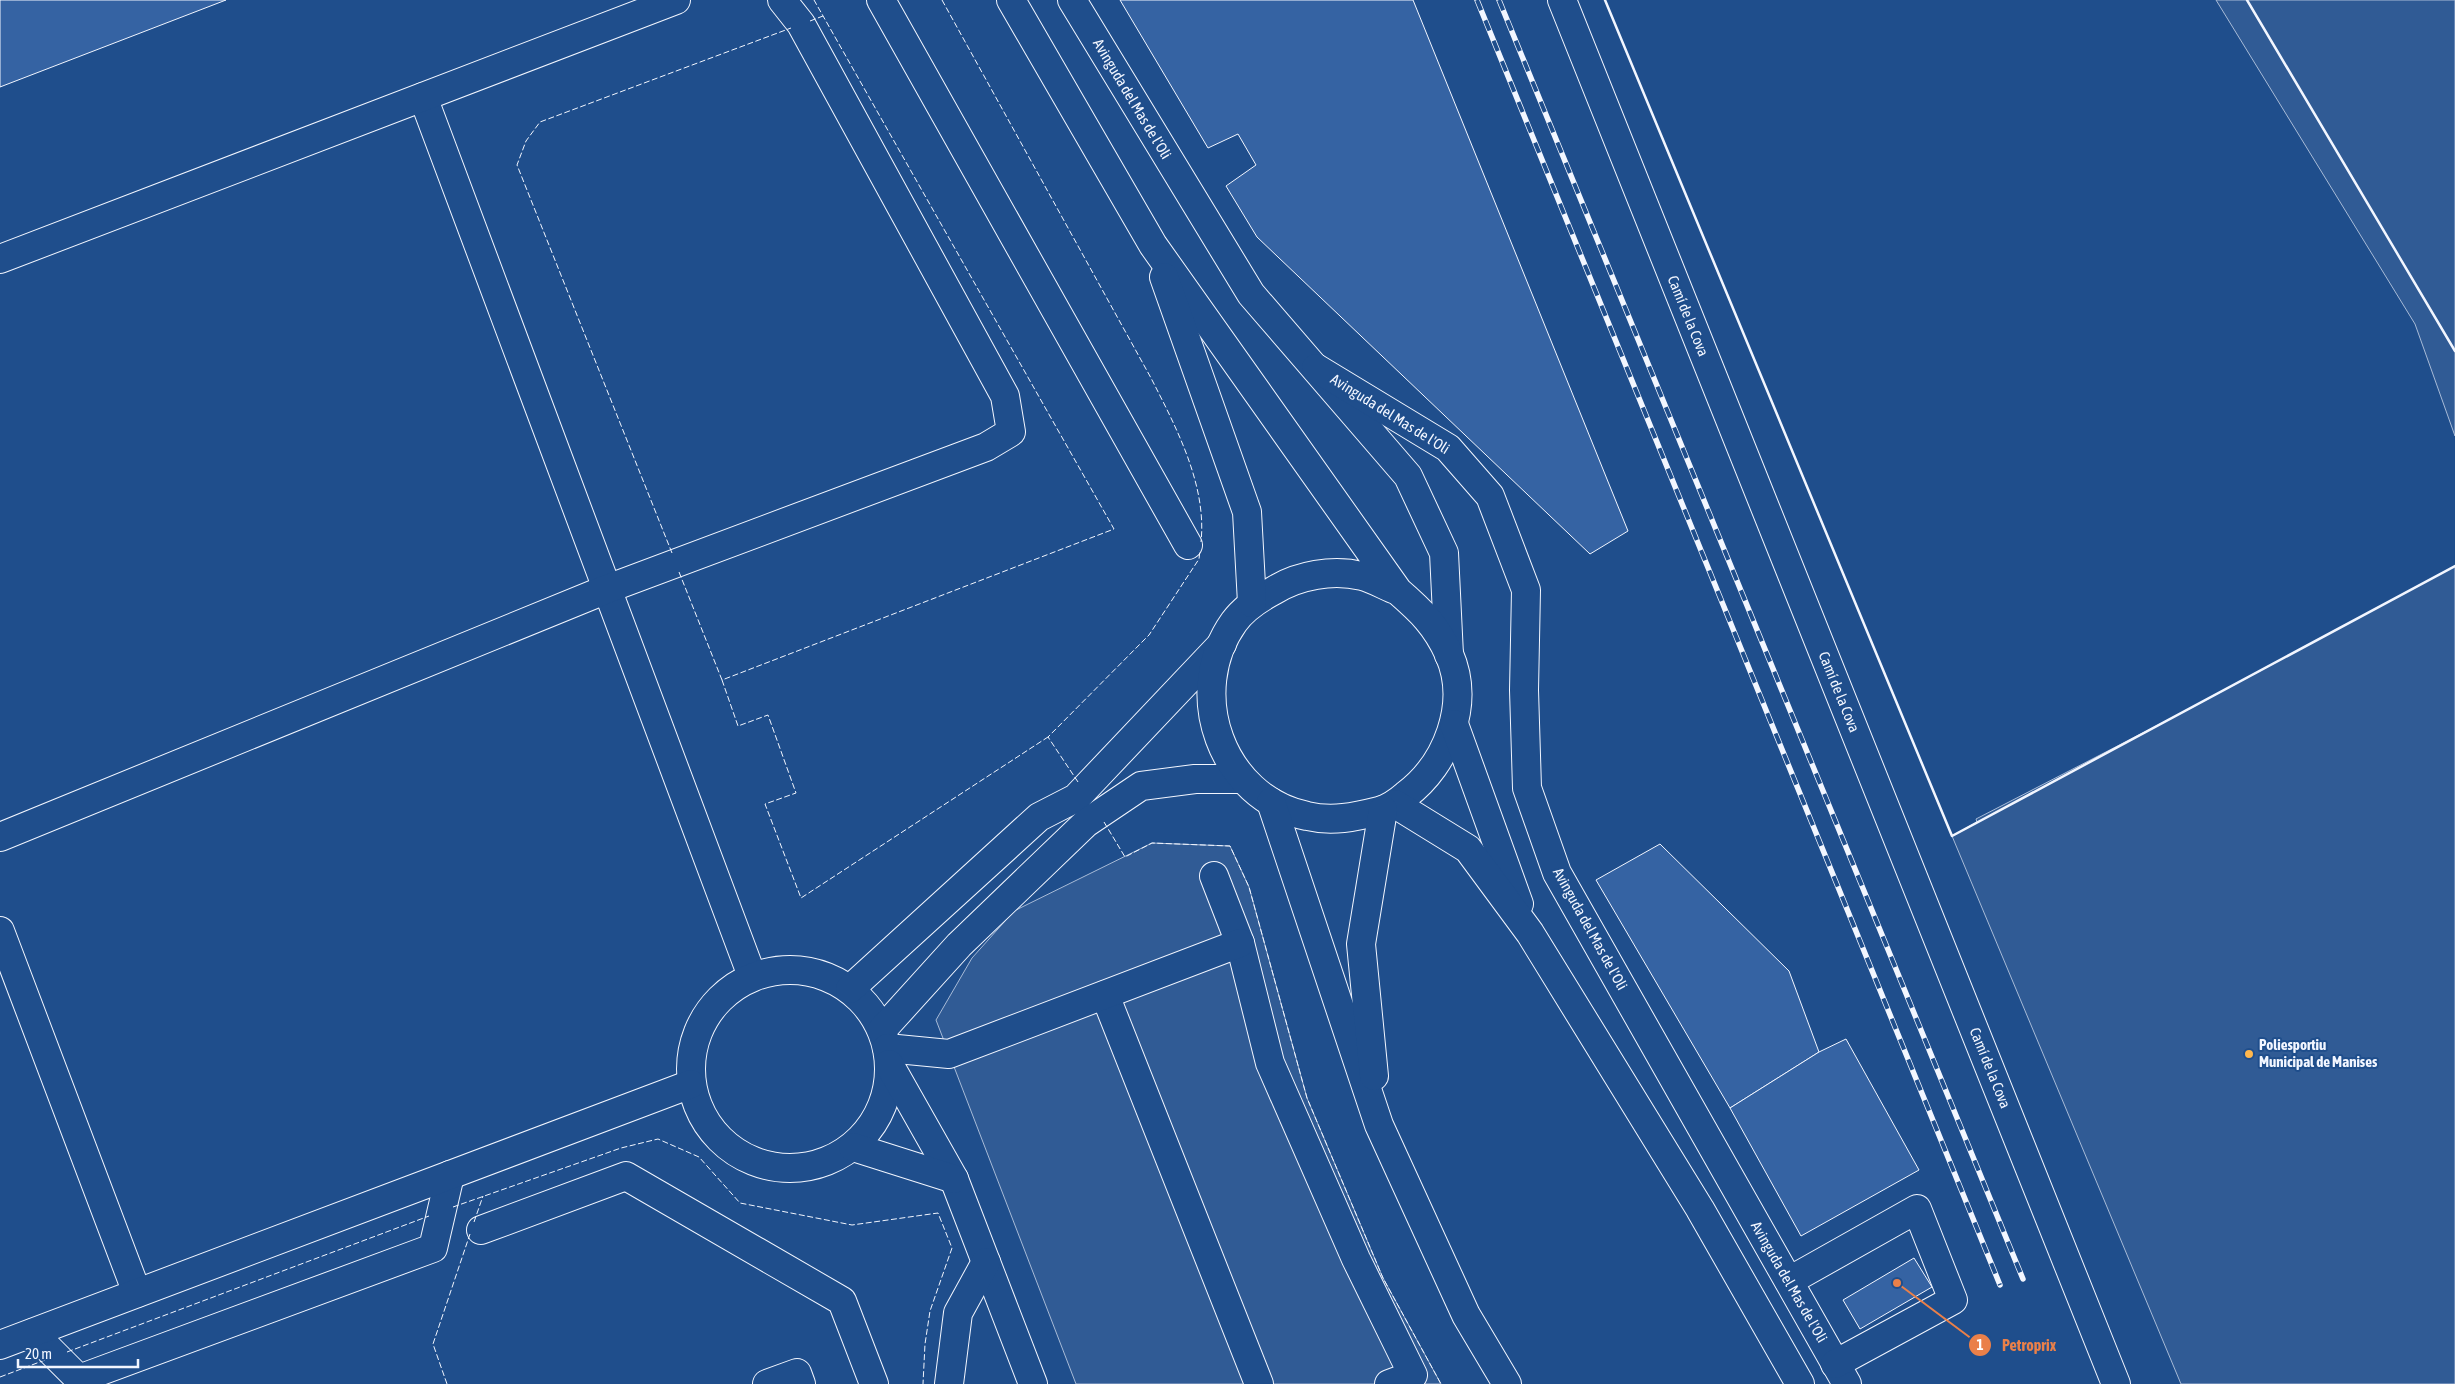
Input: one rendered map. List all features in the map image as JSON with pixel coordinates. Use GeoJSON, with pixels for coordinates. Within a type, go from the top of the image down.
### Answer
{"type":"FeatureCollection","features":[{"type":"Feature","properties":{"kind":"street"},"geometry":{"type":"LineString","coordinates":[[0,259],[676,0]]}},
{"type":"Feature","properties":{"kind":"street"},"geometry":{"type":"LineString","coordinates":[[0,836],[607,589],[986,447],[1011,432],[1005,396],[801,24],[782,0]]}},
{"type":"Feature","properties":{"kind":"street"},"geometry":{"type":"LineString","coordinates":[[881,0],[1188,545]]}},
{"type":"Feature","properties":{"kind":"street"},"geometry":{"type":"LineString","coordinates":[[1011,0],[1152,245],[1398,591],[1430,619],[1450,655],[1457,689],[1454,724],[1442,755],[1422,783],[1389,807],[1345,819],[1306,816],[1271,802],[1242,779],[1222,748],[1212,714],[1211,679],[1222,644],[1234,622],[1252,603],[1285,583],[1323,573],[1362,576],[1398,591]]}},
{"type":"Feature","properties":{"kind":"street","name":"Avinguda del Mas de l'Oli"},"geometry":{"type":"LineString","coordinates":[[1072,0],[1251,294],[1408,476],[1444,553],[1450,655]]}},
{"type":"Feature","properties":{"kind":"street","name":"Camí de la Cova"},"geometry":{"type":"LineString","coordinates":[[1562,0],[2116,1384]]}},
{"type":"Feature","properties":{"kind":"street"},"geometry":{"type":"LineString","coordinates":[[423,97],[752,976]]}},
{"type":"Feature","properties":{"kind":"street"},"geometry":{"type":"LineString","coordinates":[[1152,245],[1247,512],[1252,603]]}},
{"type":"Feature","properties":{"kind":"street","name":"Avinguda del Mas de l'Oli"},"geometry":{"type":"LineString","coordinates":[[1316,368],[1448,448],[1490,496],[1526,590],[1524,690],[1527,788],[1556,873],[1841,1374]]}},
{"type":"Feature","properties":{"kind":"street"},"geometry":{"type":"LineString","coordinates":[[850,989],[1039,817],[1076,798],[1222,644]]}},
{"type":"Feature","properties":{"kind":"street"},"geometry":{"type":"LineString","coordinates":[[1454,724],[1530,933]]}},
{"type":"Feature","properties":{"kind":"street"},"geometry":{"type":"LineString","coordinates":[[1030,1381],[954,1179],[886,1047],[869,1008],[850,989],[820,973],[785,969],[752,976],[723,994],[702,1019],[691,1050],[691,1084],[702,1117],[724,1144],[753,1162],[788,1169],[822,1164],[853,1147],[874,1124],[886,1095],[886,1047],[958,945],[1086,822],[1140,786],[1195,779],[1242,779]]}},
{"type":"Feature","properties":{"kind":"street"},"geometry":{"type":"LineString","coordinates":[[1271,802],[1380,1125],[1466,1315],[1507,1384]]}},
{"type":"Feature","properties":{"kind":"street"},"geometry":{"type":"LineString","coordinates":[[1389,807],[1468,849],[1530,933],[1700,1209],[1800,1384]]}},
{"type":"Feature","properties":{"kind":"street"},"geometry":{"type":"LineString","coordinates":[[1380,1125],[1361,944],[1389,807]]}},
{"type":"Feature","properties":{"kind":"street"},"geometry":{"type":"LineString","coordinates":[[1214,876],[1240,943],[1270,1063],[1356,1260],[1401,1379]]}},
{"type":"Feature","properties":{"kind":"street"},"geometry":{"type":"LineString","coordinates":[[0,932],[137,1293]]}},
{"type":"Feature","properties":{"kind":"street"},"geometry":{"type":"LineString","coordinates":[[886,1047],[949,1054],[1240,943]]}},
{"type":"Feature","properties":{"kind":"street"},"geometry":{"type":"LineString","coordinates":[[1105,995],[1259,1384]]}},
{"type":"Feature","properties":{"kind":"street"},"geometry":{"type":"LineString","coordinates":[[0,1345],[691,1084]]}},
{"type":"Feature","properties":{"kind":"street"},"geometry":{"type":"LineString","coordinates":[[853,1147],[954,1179]]}},
{"type":"Feature","properties":{"kind":"street"},"geometry":{"type":"LineString","coordinates":[[33,1333],[79,1378],[433,1248],[450,1175]]}},
{"type":"Feature","properties":{"kind":"street"},"geometry":{"type":"LineString","coordinates":[[481,1230],[626,1176],[842,1301],[874,1384]]}},
{"type":"Feature","properties":{"kind":"street"},"geometry":{"type":"LineString","coordinates":[[1789,1282],[1916,1209],[1953,1300],[1841,1374]]}},
{"type":"Feature","properties":{"kind":"street"},"geometry":{"type":"LineString","coordinates":[[949,1384],[958,1313],[986,1262]]}},
{"type":"Feature","properties":{"kind":"street"},"geometry":{"type":"LineString","coordinates":[[767,1384],[797,1373],[801,1384]]}},
{"type":"Feature","properties":{"kind":"shaded area"},"geometry":{"type":"Polygon","coordinates":[[[2216,0],[2455,0],[2455,436],[2415,324],[2216,0]]]}},
{"type":"Feature","properties":{"kind":"shaded area","name":"Poliesportiu Municipal de Manises"},"geometry":{"type":"Polygon","coordinates":[[[2455,566],[2455,1384],[2181,1384],[1952,836],[1977,822],[1976,819],[2191,708],[2455,566]]]}},
{"type":"Feature","properties":{"kind":"shaded area"},"geometry":{"type":"Polygon","coordinates":[[[1152,843],[1230,846],[1249,887],[1307,1098],[1383,1278],[1441,1384],[1076,1384],[936,1020],[972,958],[1014,911],[1152,843]]]}},
{"type":"Feature","properties":{"kind":"building"},"geometry":{"type":"Polygon","coordinates":[[[0,0],[226,0],[0,87],[0,0]]]}},
{"type":"Feature","properties":{"kind":"building"},"geometry":{"type":"Polygon","coordinates":[[[1120,0],[1413,0],[1628,531],[1590,554],[1257,237],[1226,186],[1256,165],[1238,134],[1208,148],[1120,0]]]}},
{"type":"Feature","properties":{"kind":"building"},"geometry":{"type":"Polygon","coordinates":[[[1660,844],[1789,971],[1819,1052],[1730,1108],[1596,880],[1660,844]]]}},
{"type":"Feature","properties":{"kind":"building"},"geometry":{"type":"Polygon","coordinates":[[[1846,1039],[1919,1170],[1801,1236],[1730,1108],[1819,1052],[1846,1039]]]}},
{"type":"Feature","properties":{"kind":"building"},"geometry":{"type":"Polygon","coordinates":[[[1914,1258],[1932,1287],[1860,1329],[1843,1300],[1914,1258]]]}},
{"type":"Feature","properties":{"kind":"railway"},"geometry":{"type":"LineString","coordinates":[[1477,0],[2000,1285]]}},
{"type":"Feature","properties":{"kind":"railway"},"geometry":{"type":"LineString","coordinates":[[1499,0],[2023,1279]]}},
{"type":"Feature","properties":{"kind":"fence"},"geometry":{"type":"LineString","coordinates":[[679,572],[722,680],[1114,529],[814,0]]}},
{"type":"Feature","properties":{"kind":"fence"},"geometry":{"type":"LineString","coordinates":[[942,0],[1151,378],[1170,416],[1188,457],[1194,478],[1202,521],[1201,542]]}},
{"type":"Feature","properties":{"kind":"fence"},"geometry":{"type":"LineString","coordinates":[[810,21],[823,16]]}},
{"type":"Feature","properties":{"kind":"fence"},"geometry":{"type":"LineString","coordinates":[[672,553],[517,165],[526,141],[540,122],[791,28]]}},
{"type":"Feature","properties":{"kind":"fence"},"geometry":{"type":"LineString","coordinates":[[1078,782],[1048,737],[1149,635],[1199,559],[1200,550]]}},
{"type":"Feature","properties":{"kind":"fence"},"geometry":{"type":"LineString","coordinates":[[722,680],[738,726],[768,715],[796,793],[765,804],[801,898],[1048,737]]}},
{"type":"Feature","properties":{"kind":"fence"},"geometry":{"type":"LineString","coordinates":[[1104,822],[1125,857],[1152,843],[1230,846],[1249,887],[1307,1098],[1383,1278],[1441,1384]]}},
{"type":"Feature","properties":{"kind":"fence"},"geometry":{"type":"LineString","coordinates":[[453,1207],[621,1148],[658,1139],[699,1157],[740,1203],[852,1225],[938,1213],[952,1248],[930,1311],[925,1344],[923,1384]]}},
{"type":"Feature","properties":{"kind":"fence"},"geometry":{"type":"LineString","coordinates":[[474,1222],[483,1196]]}},
{"type":"Feature","properties":{"kind":"fence"},"geometry":{"type":"LineString","coordinates":[[67,1352],[429,1216]]}},
{"type":"Feature","properties":{"kind":"fence"},"geometry":{"type":"LineString","coordinates":[[447,1384],[433,1344],[470,1234]]}},
{"type":"Feature","properties":{"kind":"fence"},"geometry":{"type":"LineString","coordinates":[[0,1377],[45,1360]]}},
{"type":"Feature","properties":{"kind":"wall"},"geometry":{"type":"LineString","coordinates":[[1605,0],[1952,836],[2455,566]]}},
{"type":"Feature","properties":{"kind":"wall"},"geometry":{"type":"LineString","coordinates":[[2247,0],[2455,351]]}},
{"type":"Feature","properties":{"kind":"place","name":"Poliesportiu Municipal de Manises"},"geometry":{"type":"Point","coordinates":[2249,1054]}},
{"type":"Feature","properties":{"kind":"place","name":"Petroprix"},"geometry":{"type":"Point","coordinates":[1897,1283]}}]}
